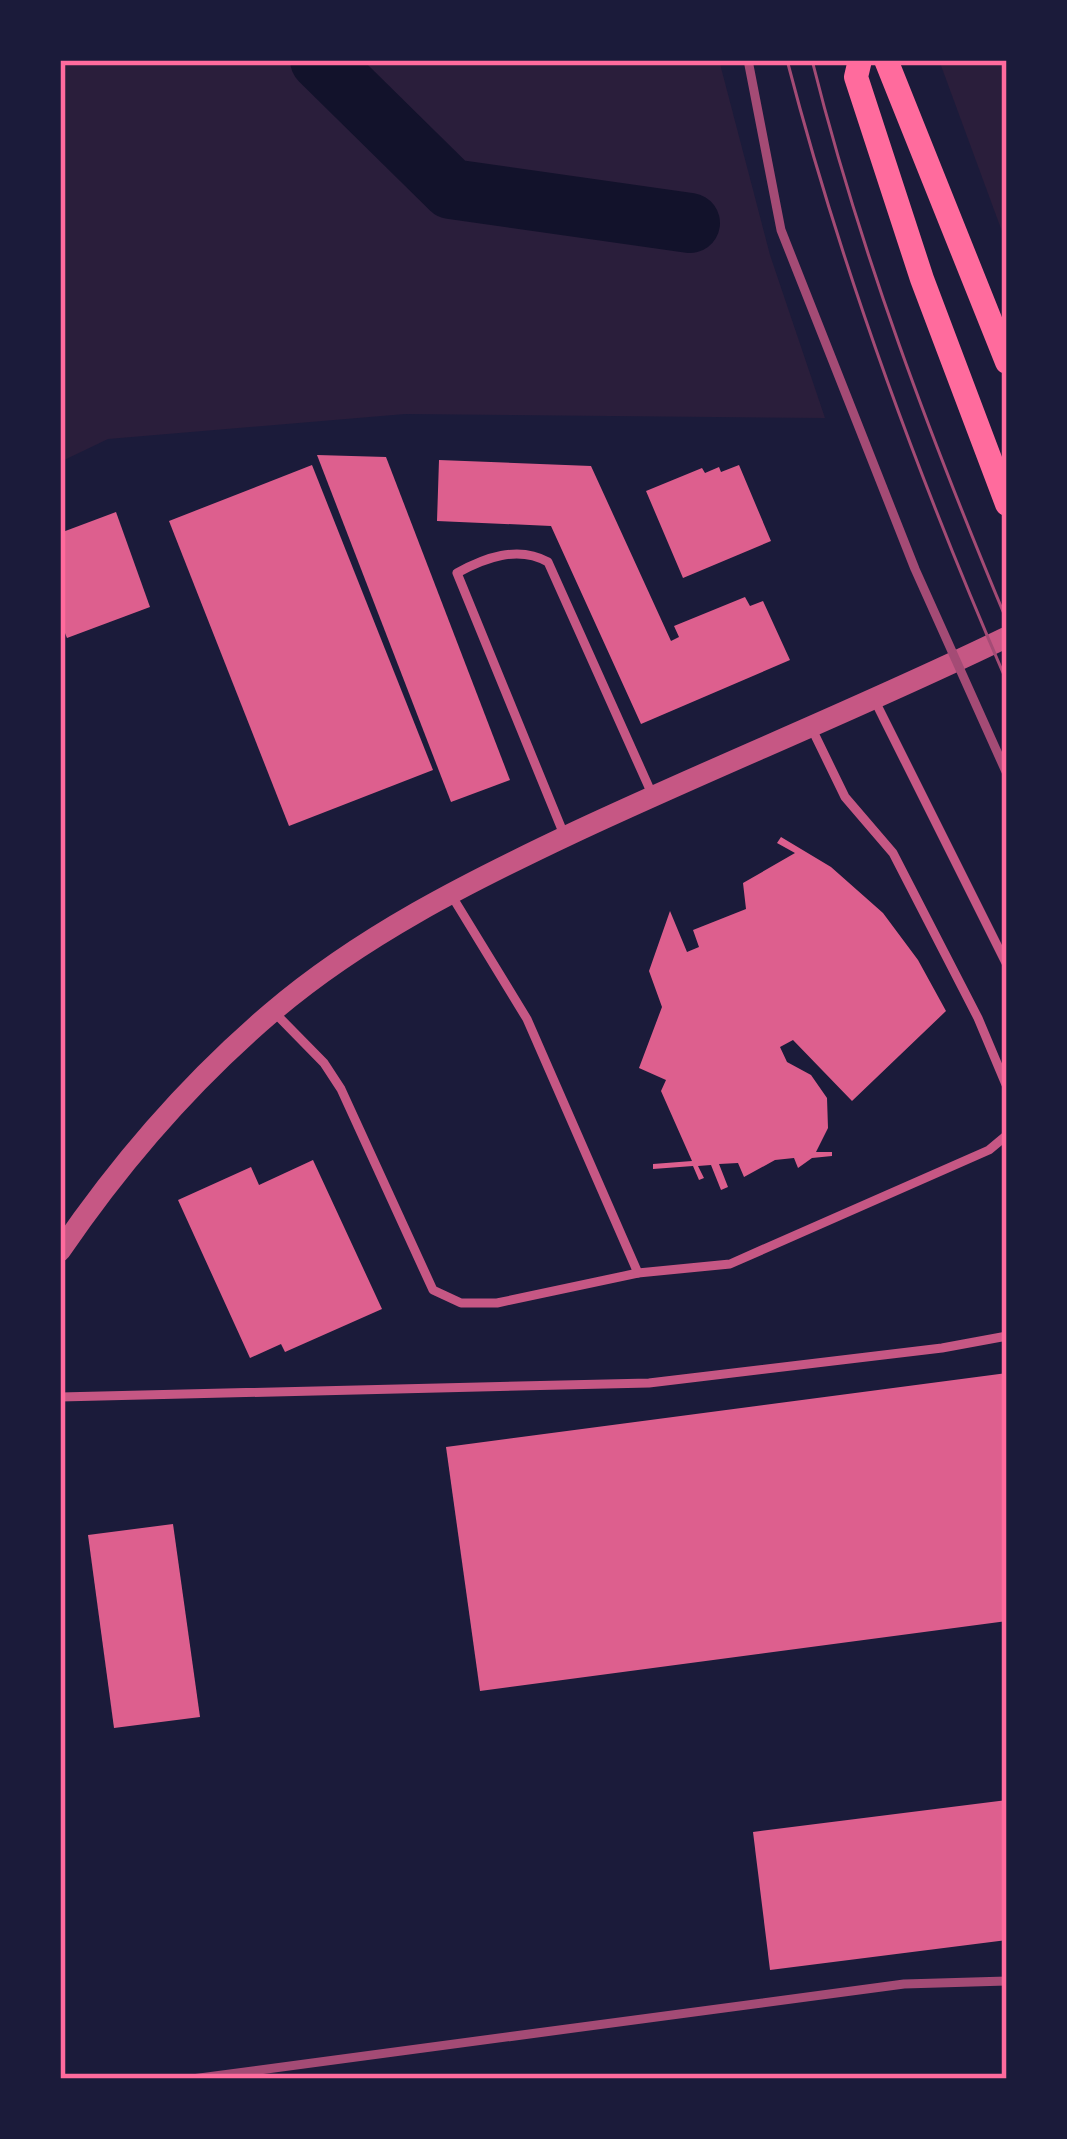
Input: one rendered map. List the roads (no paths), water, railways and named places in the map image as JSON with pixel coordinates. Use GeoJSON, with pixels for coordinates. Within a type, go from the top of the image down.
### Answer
{"type":"FeatureCollection","features":[{"type":"Feature","properties":{"kind":"main road"},"geometry":{"type":"LineString","coordinates":[[860,60],[856,76],[922,279],[1007,504]]}},
{"type":"Feature","properties":{"kind":"main road"},"geometry":{"type":"LineString","coordinates":[[886,60],[1007,362]]}},
{"type":"Feature","properties":{"kind":"street"},"geometry":{"type":"LineString","coordinates":[[60,1251],[98,1193],[218,1061],[273,1011],[386,931],[450,893],[653,795],[1007,637]]}},
{"type":"Feature","properties":{"kind":"lane"},"geometry":{"type":"LineString","coordinates":[[566,837],[457,574],[486,556],[535,555],[548,562],[653,795]]}},
{"type":"Feature","properties":{"kind":"lane"},"geometry":{"type":"LineString","coordinates":[[874,699],[1007,964]]}},
{"type":"Feature","properties":{"kind":"lane"},"geometry":{"type":"LineString","coordinates":[[811,727],[845,796],[893,853],[978,1018],[1007,1087]]}},
{"type":"Feature","properties":{"kind":"lane"},"geometry":{"type":"LineString","coordinates":[[450,893],[527,1019],[638,1273]]}},
{"type":"Feature","properties":{"kind":"lane"},"geometry":{"type":"LineString","coordinates":[[273,1011],[324,1063],[341,1089],[433,1290],[461,1303],[497,1304],[638,1273],[730,1264],[988,1150],[1007,1135]]}},
{"type":"Feature","properties":{"kind":"lane"},"geometry":{"type":"LineString","coordinates":[[60,1397],[649,1383],[1007,1336]]}},
{"type":"Feature","properties":{"kind":"waterway"},"geometry":{"type":"LineString","coordinates":[[320,60],[451,189],[690,223]]}},
{"type":"Feature","properties":{"kind":"tram line"},"geometry":{"type":"LineString","coordinates":[[787,60],[832,218],[885,375],[1007,682]]}},
{"type":"Feature","properties":{"kind":"tram line"},"geometry":{"type":"LineString","coordinates":[[812,60],[852,203],[899,344],[1007,621]]}},
{"type":"Feature","properties":{"kind":"railway"},"geometry":{"type":"LineString","coordinates":[[748,60],[781,230],[915,569],[1007,774]]}},
{"type":"Feature","properties":{"kind":"railway"},"geometry":{"type":"LineString","coordinates":[[192,2079],[904,1984],[1007,1981]]}}]}
